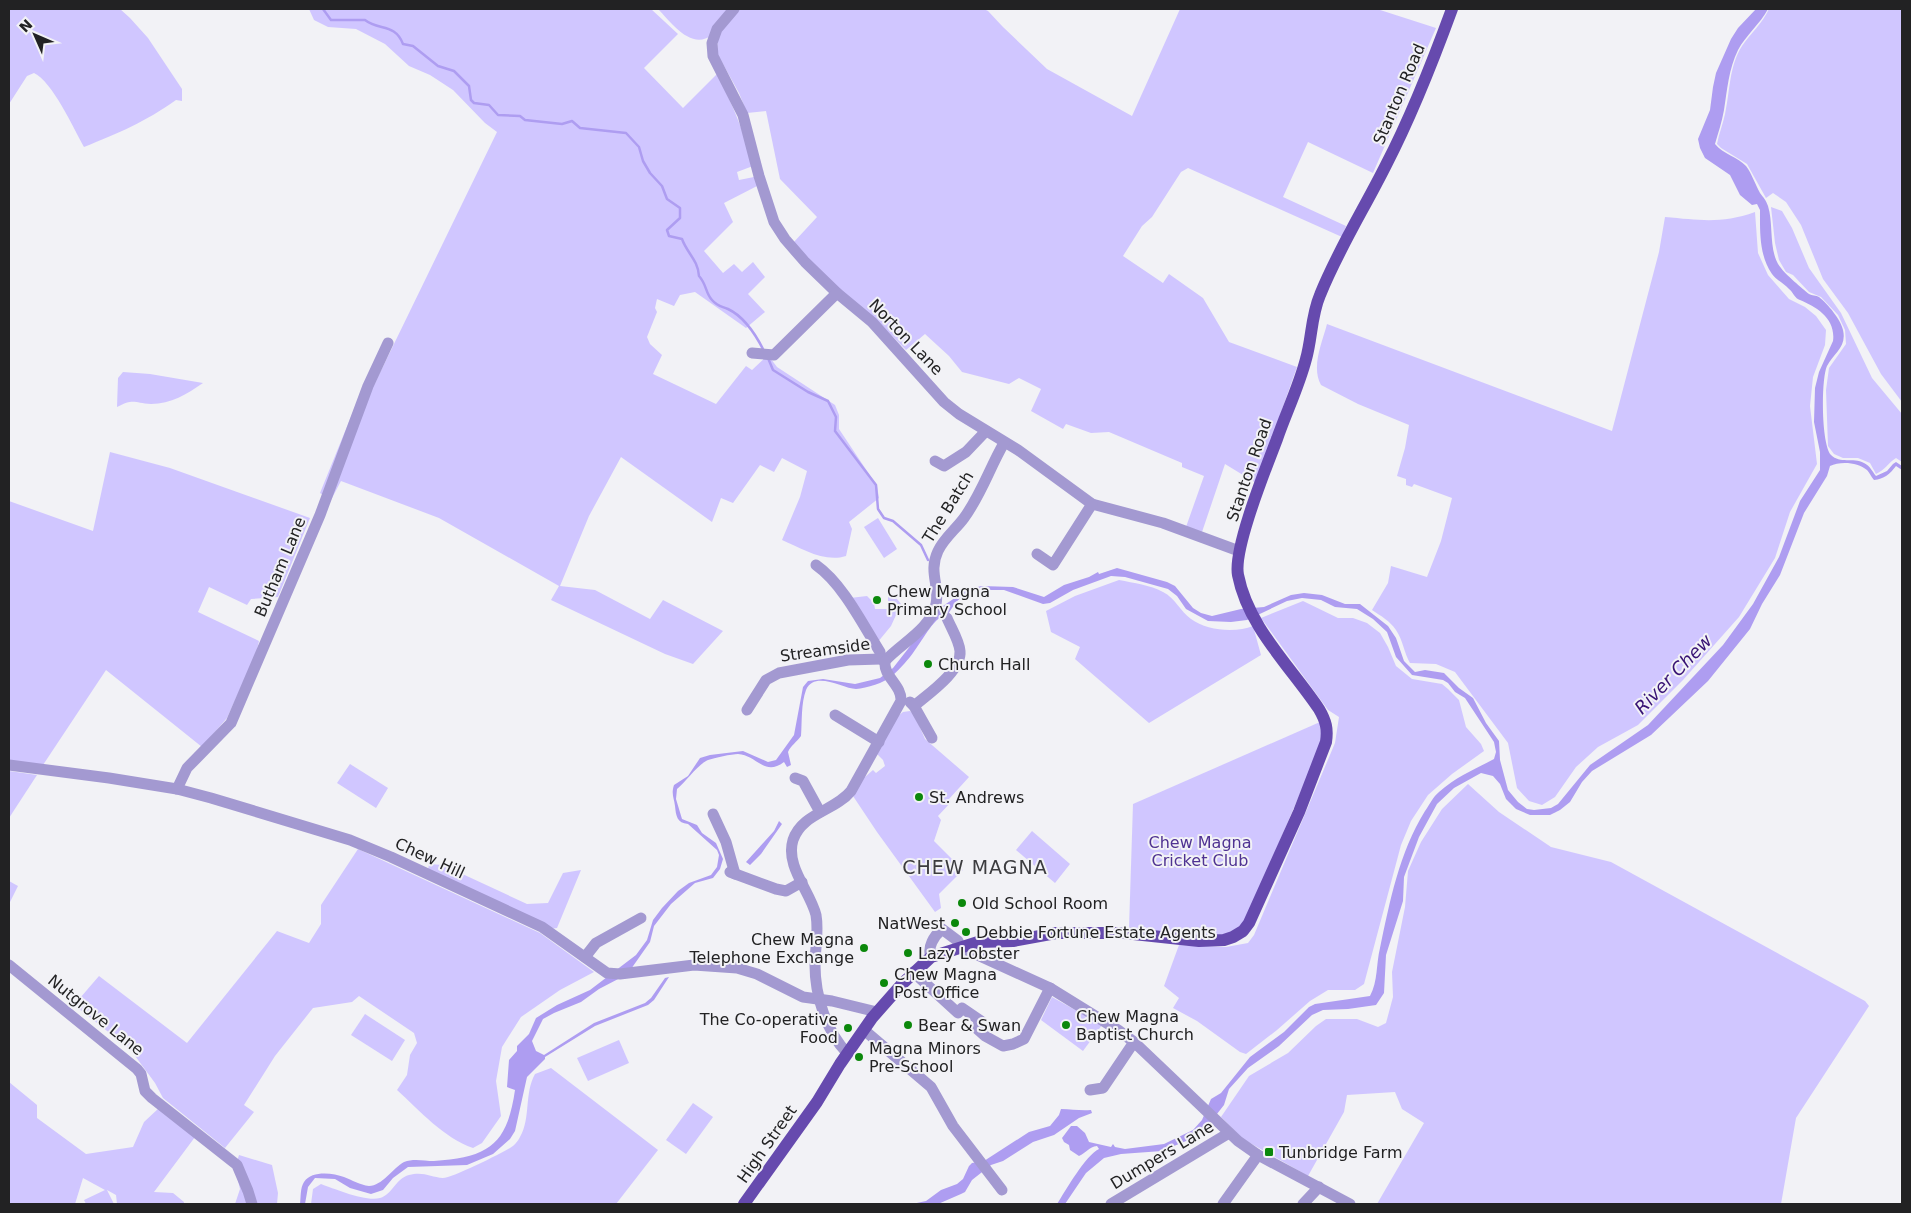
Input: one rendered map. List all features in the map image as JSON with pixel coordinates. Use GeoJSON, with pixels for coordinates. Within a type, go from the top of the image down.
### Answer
{"type":"FeatureCollection","features":[{"type":"Feature","properties":{"kind":"main road","name":"Stanton Road"},"geometry":{"type":"LineString","coordinates":[[960,947],[978,942],[1013,941],[1056,933],[1124,933],[1199,941],[1224,940],[1234,937],[1243,931],[1254,915],[1299,812],[1326,742],[1328,730],[1326,720],[1275,651],[1242,592],[1237,573],[1239,551],[1262,480],[1306,359],[1312,322],[1319,297],[1350,231],[1386,165],[1411,112],[1452,9]]}},
{"type":"Feature","properties":{"kind":"main road"},"geometry":{"type":"LineString","coordinates":[[931,957],[960,947]]}},
{"type":"Feature","properties":{"kind":"main road","name":"High Street"},"geometry":{"type":"LineString","coordinates":[[744,1204],[864,1030],[913,972],[931,957]]}},
{"type":"Feature","properties":{"kind":"street","name":"Norton Lane"},"geometry":{"type":"LineString","coordinates":[[734,9],[725,17],[717,29],[712,43],[713,56],[743,115],[759,176],[774,222],[799,256],[837,293],[872,322],[944,402],[958,414],[1018,450],[1092,504],[1162,523],[1239,551]]}},
{"type":"Feature","properties":{"kind":"street"},"geometry":{"type":"LineString","coordinates":[[756,354],[772,355],[837,293]]}},
{"type":"Feature","properties":{"kind":"street","name":"Butham Lane"},"geometry":{"type":"LineString","coordinates":[[177,789],[188,768],[231,722],[320,515],[368,386],[388,342]]}},
{"type":"Feature","properties":{"kind":"street"},"geometry":{"type":"LineString","coordinates":[[935,461],[944,466],[966,452],[986,431]]}},
{"type":"Feature","properties":{"kind":"street","name":"The Batch"},"geometry":{"type":"LineString","coordinates":[[886,668],[926,622],[934,608],[936,597],[934,564],[936,555],[974,502],[1004,443]]}},
{"type":"Feature","properties":{"kind":"street"},"geometry":{"type":"LineString","coordinates":[[1037,554],[1053,565],[1092,504]]}},
{"type":"Feature","properties":{"kind":"street"},"geometry":{"type":"LineString","coordinates":[[816,565],[828,574],[844,596],[880,652],[886,668],[902,696],[914,706],[932,738]]}},
{"type":"Feature","properties":{"kind":"street"},"geometry":{"type":"LineString","coordinates":[[914,706],[946,678],[957,664],[960,651],[947,618]]}},
{"type":"Feature","properties":{"kind":"street","name":"Streamside"},"geometry":{"type":"LineString","coordinates":[[747,710],[750,694],[779,672],[848,660],[886,668]]}},
{"type":"Feature","properties":{"kind":"street"},"geometry":{"type":"LineString","coordinates":[[847,1053],[821,1009],[815,966],[817,921],[815,912],[795,867],[791,847],[799,829],[820,812],[843,799],[851,791],[901,702],[902,696]]}},
{"type":"Feature","properties":{"kind":"street"},"geometry":{"type":"LineString","coordinates":[[836,715],[849,717],[879,742]]}},
{"type":"Feature","properties":{"kind":"street","name":"Chew Hill"},"geometry":{"type":"LineString","coordinates":[[9,765],[177,789],[350,840],[542,927],[601,970],[608,973],[620,974],[694,965],[737,968],[757,974],[794,995],[832,1001],[878,1012]]}},
{"type":"Feature","properties":{"kind":"street"},"geometry":{"type":"LineString","coordinates":[[795,778],[803,781],[820,812]]}},
{"type":"Feature","properties":{"kind":"street"},"geometry":{"type":"LineString","coordinates":[[713,814],[726,842],[732,873],[776,890],[786,891],[802,882]]}},
{"type":"Feature","properties":{"kind":"street"},"geometry":{"type":"LineString","coordinates":[[585,957],[596,943],[627,919],[640,918]]}},
{"type":"Feature","properties":{"kind":"street"},"geometry":{"type":"LineString","coordinates":[[931,957],[929,952],[930,946],[942,930],[958,941],[960,947],[1050,988],[1105,1021],[1134,1042],[1238,1141],[1258,1155],[1350,1204]]}},
{"type":"Feature","properties":{"kind":"street","name":"Nutgrove Lane"},"geometry":{"type":"LineString","coordinates":[[9,965],[137,1069],[141,1074],[145,1091],[152,1098],[237,1165],[252,1204]]}},
{"type":"Feature","properties":{"kind":"street"},"geometry":{"type":"LineString","coordinates":[[913,972],[958,1013],[962,1008],[981,1021],[976,1028],[985,1036],[1003,1046],[1014,1044],[1024,1039],[1050,988]]}},
{"type":"Feature","properties":{"kind":"street"},"geometry":{"type":"LineString","coordinates":[[864,1030],[931,1087],[953,1126],[1002,1190]]}},
{"type":"Feature","properties":{"kind":"street"},"geometry":{"type":"LineString","coordinates":[[1090,1090],[1103,1088],[1134,1042]]}},
{"type":"Feature","properties":{"kind":"street","name":"Dumpers Lane"},"geometry":{"type":"LineString","coordinates":[[1111,1204],[1229,1133]]}},
{"type":"Feature","properties":{"kind":"street"},"geometry":{"type":"LineString","coordinates":[[1223,1204],[1258,1155]]}},
{"type":"Feature","properties":{"kind":"street"},"geometry":{"type":"LineString","coordinates":[[1303,1204],[1319,1187]]}},
{"type":"Feature","properties":{"kind":"green space"},"geometry":{"type":"Polygon","coordinates":[[[9,9],[120,9],[148,38],[182,89],[182,101],[176,100],[132,126],[84,147],[55,95],[48,85],[34,73],[27,76],[9,104],[9,9]]]}},
{"type":"Feature","properties":{"kind":"green space"},"geometry":{"type":"Polygon","coordinates":[[[309,9],[651,9],[678,34],[644,68],[683,108],[717,74],[723,85],[742,130],[753,166],[737,172],[739,180],[754,177],[759,185],[724,203],[733,222],[704,251],[723,273],[734,264],[742,272],[753,262],[765,277],[748,294],[765,312],[746,328],[695,292],[680,295],[674,306],[657,299],[655,308],[657,312],[647,337],[650,344],[662,355],[653,374],[716,404],[746,366],[752,370],[768,355],[777,367],[835,405],[839,415],[839,429],[877,486],[879,498],[849,522],[852,529],[846,556],[829,558],[821,556],[782,540],[800,497],[807,471],[782,458],[774,472],[760,465],[733,503],[721,498],[712,522],[621,457],[589,516],[560,586],[595,590],[650,619],[663,600],[723,631],[693,664],[665,654],[551,600],[559,586],[439,518],[341,481],[331,500],[320,493],[363,387],[375,383],[497,132],[485,123],[453,90],[430,75],[409,66],[385,44],[356,29],[328,27],[314,20],[309,9]]]}},
{"type":"Feature","properties":{"kind":"green space"},"geometry":{"type":"Polygon","coordinates":[[[658,9],[729,9],[712,35],[697,40],[682,33],[658,9]]]}},
{"type":"Feature","properties":{"kind":"green space"},"geometry":{"type":"Polygon","coordinates":[[[738,9],[984,9],[1047,69],[1132,116],[1180,9],[1377,9],[1436,28],[1373,173],[1308,142],[1283,197],[1346,226],[1342,237],[1188,168],[1181,172],[1152,217],[1142,226],[1123,256],[1163,283],[1169,274],[1203,298],[1229,342],[1297,367],[1256,483],[1225,464],[1202,532],[1186,527],[1204,476],[1182,467],[1182,463],[1109,432],[1091,433],[1066,424],[1063,429],[1031,411],[1041,389],[1019,378],[1009,384],[962,372],[949,356],[925,334],[906,350],[872,316],[838,289],[793,243],[817,217],[780,179],[766,111],[747,113],[739,93],[718,55],[717,37],[738,9]]]}},
{"type":"Feature","properties":{"kind":"green space"},"geometry":{"type":"Polygon","coordinates":[[[1769,9],[1902,9],[1902,402],[1881,374],[1848,313],[1823,279],[1801,225],[1786,202],[1773,193],[1766,198],[1747,164],[1717,144],[1725,114],[1730,79],[1738,54],[1769,9]]]}},
{"type":"Feature","properties":{"kind":"green space"},"geometry":{"type":"Polygon","coordinates":[[[1771,207],[1782,211],[1792,228],[1809,268],[1841,313],[1872,378],[1902,414],[1902,462],[1896,458],[1876,474],[1870,463],[1858,458],[1843,458],[1834,454],[1828,446],[1826,390],[1829,368],[1846,344],[1845,330],[1838,315],[1821,297],[1809,292],[1793,275],[1786,272],[1779,260],[1775,243],[1771,207]]]}},
{"type":"Feature","properties":{"kind":"green space"},"geometry":{"type":"Polygon","coordinates":[[[1755,212],[1758,253],[1768,275],[1789,299],[1805,307],[1816,316],[1826,330],[1825,345],[1813,377],[1810,406],[1817,464],[1790,512],[1775,558],[1739,617],[1683,680],[1638,725],[1598,747],[1576,767],[1555,797],[1542,805],[1529,801],[1517,788],[1508,743],[1455,672],[1436,664],[1410,663],[1396,630],[1388,621],[1372,610],[1388,583],[1391,566],[1427,577],[1441,541],[1452,498],[1414,484],[1412,487],[1406,485],[1406,479],[1397,476],[1409,425],[1358,404],[1321,385],[1318,378],[1317,363],[1327,324],[1612,431],[1659,252],[1665,217],[1721,220],[1755,212]]]}},
{"type":"Feature","properties":{"kind":"green space"},"geometry":{"type":"Polygon","coordinates":[[[123,372],[150,374],[203,383],[185,394],[158,404],[131,402],[117,407],[118,378],[123,372]]]}},
{"type":"Feature","properties":{"kind":"green space"},"geometry":{"type":"Polygon","coordinates":[[[110,452],[170,468],[310,518],[278,597],[251,599],[247,605],[209,587],[198,612],[259,641],[256,654],[227,718],[202,747],[106,670],[43,765],[9,761],[9,501],[93,531],[110,452]]]}},
{"type":"Feature","properties":{"kind":"green space"},"geometry":{"type":"Polygon","coordinates":[[[878,518],[897,549],[884,558],[864,527],[878,518]]]}},
{"type":"Feature","properties":{"kind":"green space"},"geometry":{"type":"Polygon","coordinates":[[[1119,580],[1147,586],[1163,592],[1191,619],[1205,626],[1222,630],[1238,630],[1253,626],[1261,655],[1149,723],[1075,659],[1080,647],[1051,632],[1046,611],[1075,596],[1119,580]]]}},
{"type":"Feature","properties":{"kind":"green space"},"geometry":{"type":"Polygon","coordinates":[[[893,594],[901,604],[891,626],[877,643],[850,598],[867,596],[874,603],[875,609],[888,609],[888,595],[893,594]]]}},
{"type":"Feature","properties":{"kind":"green space"},"geometry":{"type":"Polygon","coordinates":[[[1303,601],[1338,618],[1353,618],[1367,623],[1380,633],[1396,666],[1412,679],[1442,684],[1459,700],[1466,727],[1481,744],[1484,751],[1452,774],[1428,795],[1411,821],[1401,845],[1364,984],[1355,990],[1328,990],[1310,1001],[1246,1054],[1240,1052],[1197,1021],[1173,1008],[1179,998],[1164,986],[1179,945],[1226,947],[1248,943],[1254,935],[1335,743],[1339,717],[1328,710],[1261,618],[1303,601]]]}},
{"type":"Feature","properties":{"kind":"green space"},"geometry":{"type":"Polygon","coordinates":[[[910,711],[914,714],[925,739],[969,777],[949,799],[951,802],[938,816],[941,820],[934,841],[963,870],[939,894],[941,908],[935,912],[853,796],[863,774],[865,777],[873,770],[876,773],[885,766],[883,760],[875,752],[898,716],[903,712],[910,711]]]}},
{"type":"Feature","properties":{"kind":"green space","name":"Chew Magna Cricket Club"},"geometry":{"type":"Polygon","coordinates":[[[1320,722],[1322,742],[1243,927],[1232,934],[1205,936],[1129,928],[1133,804],[1320,722]]]}},
{"type":"Feature","properties":{"kind":"green space"},"geometry":{"type":"Polygon","coordinates":[[[350,764],[388,788],[376,808],[337,783],[350,764]]]}},
{"type":"Feature","properties":{"kind":"green space"},"geometry":{"type":"Polygon","coordinates":[[[9,771],[37,775],[9,818],[9,771]]]}},
{"type":"Feature","properties":{"kind":"green space"},"geometry":{"type":"Polygon","coordinates":[[[1468,784],[1499,812],[1551,847],[1611,862],[1865,1001],[1869,1006],[1796,1118],[1781,1204],[1377,1204],[1424,1123],[1402,1109],[1395,1092],[1347,1095],[1344,1112],[1308,1176],[1243,1139],[1221,1117],[1249,1076],[1288,1053],[1326,1019],[1357,1019],[1378,1027],[1386,1023],[1393,997],[1392,972],[1405,907],[1408,871],[1421,842],[1442,809],[1468,784]]]}},
{"type":"Feature","properties":{"kind":"green space"},"geometry":{"type":"Polygon","coordinates":[[[1032,831],[1070,864],[1055,883],[1016,850],[1032,831]]]}},
{"type":"Feature","properties":{"kind":"green space"},"geometry":{"type":"Polygon","coordinates":[[[358,849],[540,933],[594,972],[560,990],[521,1017],[502,1047],[496,1081],[501,1116],[482,1143],[473,1148],[442,1131],[397,1090],[407,1075],[410,1055],[417,1043],[414,1033],[359,996],[352,1002],[313,1008],[275,1056],[244,1105],[254,1112],[225,1148],[163,1098],[155,1083],[130,1049],[74,1005],[99,976],[187,1043],[277,931],[309,943],[321,924],[321,905],[358,849]]]}},
{"type":"Feature","properties":{"kind":"green space"},"geometry":{"type":"Polygon","coordinates":[[[429,864],[443,865],[527,904],[548,903],[563,873],[581,870],[557,928],[550,929],[428,870],[429,864]]]}},
{"type":"Feature","properties":{"kind":"green space"},"geometry":{"type":"Polygon","coordinates":[[[9,881],[18,886],[9,904],[9,881]]]}},
{"type":"Feature","properties":{"kind":"green space"},"geometry":{"type":"Polygon","coordinates":[[[1052,997],[1102,1025],[1083,1051],[1041,1020],[1052,997]]]}},
{"type":"Feature","properties":{"kind":"green space"},"geometry":{"type":"Polygon","coordinates":[[[365,1014],[405,1040],[392,1061],[351,1035],[365,1014]]]}},
{"type":"Feature","properties":{"kind":"green space"},"geometry":{"type":"Polygon","coordinates":[[[619,1040],[629,1063],[588,1081],[577,1058],[619,1040]]]}},
{"type":"Feature","properties":{"kind":"green space"},"geometry":{"type":"Polygon","coordinates":[[[551,1068],[658,1150],[616,1204],[311,1204],[313,1189],[321,1184],[359,1197],[380,1198],[388,1193],[400,1180],[409,1175],[419,1174],[443,1178],[448,1177],[510,1148],[517,1142],[523,1130],[530,1090],[535,1074],[551,1068]]]}},
{"type":"Feature","properties":{"kind":"green space"},"geometry":{"type":"Polygon","coordinates":[[[9,1082],[37,1105],[37,1118],[86,1154],[133,1147],[144,1122],[159,1108],[195,1137],[154,1192],[173,1193],[184,1204],[117,1204],[116,1195],[107,1190],[114,1204],[86,1204],[84,1200],[105,1190],[83,1178],[75,1204],[9,1204],[9,1082]]]}},
{"type":"Feature","properties":{"kind":"green space"},"geometry":{"type":"Polygon","coordinates":[[[693,1103],[713,1117],[686,1154],[666,1140],[693,1103]]]}},
{"type":"Feature","properties":{"kind":"green space"},"geometry":{"type":"Polygon","coordinates":[[[239,1155],[272,1165],[278,1193],[277,1204],[235,1204],[240,1189],[235,1168],[239,1155]]]}},
{"type":"Feature","properties":{"kind":"shaded area"},"geometry":{"type":"Polygon","coordinates":[[[1756,9],[1768,9],[1741,45],[1732,64],[1722,119],[1715,144],[1746,166],[1766,202],[1770,214],[1774,255],[1781,268],[1809,294],[1818,296],[1823,300],[1834,312],[1842,326],[1844,336],[1842,345],[1827,366],[1824,384],[1825,438],[1831,455],[1842,460],[1860,461],[1869,467],[1876,476],[1887,471],[1896,462],[1902,466],[1902,470],[1896,466],[1887,476],[1874,480],[1867,470],[1859,465],[1844,463],[1830,466],[1827,476],[1804,513],[1780,575],[1762,604],[1750,629],[1708,681],[1651,735],[1592,771],[1582,782],[1570,802],[1560,810],[1550,815],[1530,815],[1516,809],[1506,799],[1500,784],[1493,776],[1481,773],[1454,788],[1437,804],[1419,837],[1404,877],[1403,901],[1386,955],[1384,993],[1376,1005],[1323,1010],[1312,1015],[1279,1046],[1248,1068],[1229,1089],[1224,1105],[1206,1128],[1186,1141],[1162,1151],[1121,1154],[1104,1158],[1086,1173],[1065,1204],[1057,1204],[1082,1166],[1099,1149],[1097,1146],[1094,1147],[1079,1156],[1070,1150],[1069,1145],[1062,1138],[1071,1126],[1077,1126],[1085,1133],[1089,1142],[1111,1147],[1113,1144],[1115,1147],[1125,1149],[1164,1144],[1193,1130],[1202,1120],[1211,1099],[1221,1093],[1250,1057],[1284,1032],[1309,1007],[1315,1004],[1370,996],[1373,990],[1380,948],[1396,878],[1416,827],[1437,794],[1459,777],[1494,759],[1496,752],[1494,742],[1465,698],[1455,692],[1443,680],[1412,675],[1396,657],[1387,632],[1373,619],[1357,609],[1335,607],[1321,600],[1302,598],[1287,601],[1247,620],[1231,622],[1208,621],[1186,609],[1177,596],[1168,589],[1125,577],[1111,576],[1073,590],[1050,603],[1043,604],[1004,590],[971,592],[964,595],[956,602],[948,614],[943,615],[934,623],[907,660],[889,679],[875,685],[856,689],[822,681],[810,684],[803,701],[801,736],[788,752],[791,765],[787,767],[784,762],[771,767],[745,755],[723,756],[704,762],[677,789],[676,799],[682,819],[697,825],[702,833],[716,843],[723,859],[720,869],[713,878],[695,883],[671,904],[654,926],[650,942],[631,969],[622,977],[599,989],[581,1002],[543,1019],[532,1041],[536,1051],[544,1055],[594,1023],[645,1003],[651,998],[665,978],[669,977],[654,1000],[648,1005],[595,1026],[545,1057],[527,1077],[515,1131],[510,1139],[493,1154],[467,1165],[408,1167],[393,1178],[383,1190],[371,1194],[350,1188],[335,1179],[315,1178],[308,1187],[305,1204],[300,1204],[301,1190],[304,1182],[317,1174],[334,1174],[369,1186],[383,1180],[404,1162],[415,1160],[434,1161],[469,1156],[492,1145],[507,1124],[515,1090],[507,1087],[509,1060],[517,1051],[517,1046],[529,1034],[536,1018],[557,1005],[590,990],[636,955],[647,940],[653,920],[662,908],[678,891],[689,883],[711,875],[717,867],[719,855],[717,850],[688,824],[681,822],[678,818],[673,796],[674,785],[688,776],[700,758],[710,755],[743,751],[768,762],[776,760],[794,735],[803,687],[808,681],[823,679],[855,684],[880,678],[893,668],[940,608],[968,589],[982,586],[1013,587],[1044,597],[1064,585],[1098,572],[1099,574],[1117,568],[1175,586],[1193,608],[1201,613],[1212,616],[1241,609],[1264,607],[1291,595],[1304,593],[1322,595],[1345,604],[1360,604],[1388,626],[1396,638],[1404,661],[1415,672],[1425,670],[1444,673],[1459,688],[1473,698],[1486,723],[1499,741],[1500,760],[1508,790],[1518,802],[1527,809],[1534,810],[1551,808],[1558,804],[1590,765],[1648,725],[1723,645],[1753,604],[1779,557],[1800,501],[1820,470],[1820,452],[1814,422],[1815,388],[1819,372],[1833,341],[1831,326],[1819,310],[1797,298],[1772,274],[1762,251],[1760,210],[1757,204],[1752,205],[1740,195],[1730,175],[1705,158],[1698,139],[1710,110],[1716,73],[1731,39],[1738,28],[1756,9]]]}},
{"type":"Feature","properties":{"kind":"shaded area"},"geometry":{"type":"Polygon","coordinates":[[[779,821],[782,824],[761,854],[750,865],[746,862],[774,831],[779,821]]]}},
{"type":"Feature","properties":{"kind":"shaded area"},"geometry":{"type":"Polygon","coordinates":[[[1061,1109],[1091,1110],[1092,1113],[1079,1118],[1054,1135],[1033,1142],[1003,1161],[991,1165],[972,1180],[965,1192],[938,1204],[912,1204],[926,1201],[941,1190],[957,1184],[963,1179],[972,1163],[984,1161],[1029,1132],[1050,1126],[1059,1115],[1061,1109]]]}},
{"type":"Feature","properties":{"kind":"waterway"},"geometry":{"type":"LineString","coordinates":[[323,9],[331,20],[365,20],[396,33],[403,44],[413,46],[438,66],[454,71],[469,86],[471,100],[474,103],[489,105],[498,115],[520,116],[525,120],[562,124],[572,121],[580,128],[626,133],[639,147],[643,161],[650,173],[662,186],[667,199],[680,208],[680,218],[667,230],[669,236],[682,239],[710,297],[716,304],[734,312],[740,317],[754,333],[764,351]]}},
{"type":"Feature","properties":{"kind":"waterway"},"geometry":{"type":"LineString","coordinates":[[768,358],[773,370],[808,392],[828,401],[836,417],[835,431],[876,485],[878,509],[884,518],[893,521],[921,545],[928,560]]}},
{"type":"Feature","properties":{"kind":"place","name":"Chew Magna Primary School"},"geometry":{"type":"Point","coordinates":[877,600]}},
{"type":"Feature","properties":{"kind":"place","name":"Church Hall"},"geometry":{"type":"Point","coordinates":[928,664]}},
{"type":"Feature","properties":{"kind":"place","name":"St. Andrews"},"geometry":{"type":"Point","coordinates":[919,797]}},
{"type":"Feature","properties":{"kind":"place","name":"Old School Room"},"geometry":{"type":"Point","coordinates":[962,903]}},
{"type":"Feature","properties":{"kind":"place","name":"NatWest"},"geometry":{"type":"Point","coordinates":[955,923]}},
{"type":"Feature","properties":{"kind":"place","name":"Debbie Fortune Estate Agents"},"geometry":{"type":"Point","coordinates":[966,932]}},
{"type":"Feature","properties":{"kind":"place","name":"Chew Magna Telephone Exchange"},"geometry":{"type":"Point","coordinates":[864,948]}},
{"type":"Feature","properties":{"kind":"place","name":"Lazy Lobster"},"geometry":{"type":"Point","coordinates":[908,953]}},
{"type":"Feature","properties":{"kind":"place","name":"Chew Magna Post Office"},"geometry":{"type":"Point","coordinates":[884,983]}},
{"type":"Feature","properties":{"kind":"place","name":"Bear & Swan"},"geometry":{"type":"Point","coordinates":[908,1025]}},
{"type":"Feature","properties":{"kind":"place","name":"Chew Magna Baptist Church"},"geometry":{"type":"Point","coordinates":[1066,1025]}},
{"type":"Feature","properties":{"kind":"place","name":"The Co-operative Food"},"geometry":{"type":"Point","coordinates":[848,1028]}},
{"type":"Feature","properties":{"kind":"place","name":"Magna Minors Pre-School"},"geometry":{"type":"Point","coordinates":[859,1057]}},
{"type":"Feature","properties":{"kind":"place","name":"Tunbridge Farm"},"geometry":{"type":"Point","coordinates":[1269,1152]}},
{"type":"Feature","properties":{"kind":"district","name":"CHEW MAGNA"},"geometry":{"type":"Point","coordinates":[975,867]}},
{"type":"Feature","properties":{"kind":"water label","name":"River Chew"},"geometry":{"type":"Point","coordinates":[1673,674]}}]}
